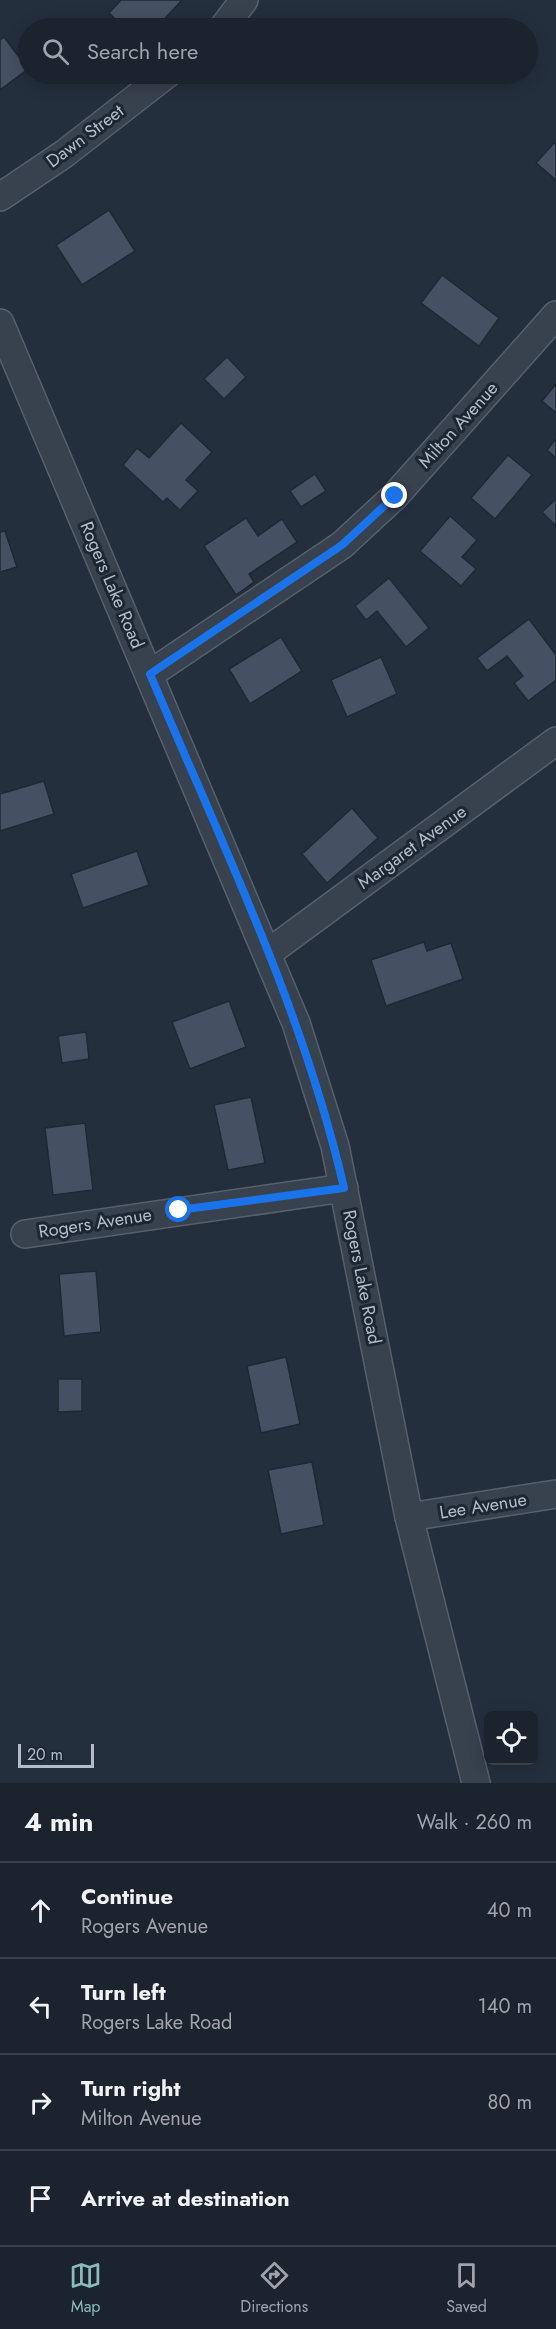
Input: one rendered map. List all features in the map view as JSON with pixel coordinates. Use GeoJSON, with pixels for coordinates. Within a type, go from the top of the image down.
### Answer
{"type":"FeatureCollection","features":[{"type":"Feature","properties":{"kind":"street"},"geometry":{"type":"LineString","coordinates":[[230,18],[244,0]]}},
{"type":"Feature","properties":{"kind":"street","name":"Dawn Street"},"geometry":{"type":"LineString","coordinates":[[0,196],[64,154],[154,84]]}},
{"type":"Feature","properties":{"kind":"street","name":"Milton Avenue"},"geometry":{"type":"LineString","coordinates":[[150,674],[342,545],[395,496],[556,315]]}},
{"type":"Feature","properties":{"kind":"street","name":"Rogers Lake Road"},"geometry":{"type":"LineString","coordinates":[[0,323],[296,1023],[334,1146],[344,1188],[409,1517],[476,1783]]}},
{"type":"Feature","properties":{"kind":"street","name":"Margaret Avenue"},"geometry":{"type":"LineString","coordinates":[[268,953],[556,741]]}},
{"type":"Feature","properties":{"kind":"street","name":"Rogers Avenue"},"geometry":{"type":"LineString","coordinates":[[25,1234],[344,1188]]}},
{"type":"Feature","properties":{"kind":"street","name":"Lee Avenue"},"geometry":{"type":"LineString","coordinates":[[409,1517],[556,1494]]}},
{"type":"Feature","properties":{"kind":"building"},"geometry":{"type":"Polygon","coordinates":[[[121,0],[182,0],[165,18],[114,18],[109,13],[121,0]]]}},
{"type":"Feature","properties":{"kind":"building"},"geometry":{"type":"Polygon","coordinates":[[[4,37],[18,56],[18,76],[0,90],[0,40],[4,37]]]}},
{"type":"Feature","properties":{"kind":"building"},"geometry":{"type":"Polygon","coordinates":[[[554,143],[556,144],[556,180],[536,163],[554,143]]]}},
{"type":"Feature","properties":{"kind":"building"},"geometry":{"type":"Polygon","coordinates":[[[109,210],[135,251],[82,285],[56,245],[109,210]]]}},
{"type":"Feature","properties":{"kind":"building"},"geometry":{"type":"Polygon","coordinates":[[[442,275],[499,318],[479,346],[421,303],[442,275]]]}},
{"type":"Feature","properties":{"kind":"building"},"geometry":{"type":"Polygon","coordinates":[[[227,357],[246,377],[224,399],[204,379],[227,357]]]}},
{"type":"Feature","properties":{"kind":"building"},"geometry":{"type":"Polygon","coordinates":[[[556,384],[556,413],[542,401],[556,384]]]}},
{"type":"Feature","properties":{"kind":"building"},"geometry":{"type":"Polygon","coordinates":[[[181,423],[212,452],[186,480],[198,491],[180,510],[167,498],[163,502],[123,465],[137,448],[149,458],[181,423]]]}},
{"type":"Feature","properties":{"kind":"building"},"geometry":{"type":"Polygon","coordinates":[[[556,439],[556,458],[547,450],[556,439]]]}},
{"type":"Feature","properties":{"kind":"building"},"geometry":{"type":"Polygon","coordinates":[[[508,455],[532,475],[495,519],[471,498],[508,455]]]}},
{"type":"Feature","properties":{"kind":"building"},"geometry":{"type":"Polygon","coordinates":[[[315,474],[326,491],[301,507],[290,491],[315,474]]]}},
{"type":"Feature","properties":{"kind":"building"},"geometry":{"type":"Polygon","coordinates":[[[556,499],[556,526],[542,512],[556,499]]]}},
{"type":"Feature","properties":{"kind":"building"},"geometry":{"type":"Polygon","coordinates":[[[450,516],[477,540],[462,557],[476,569],[461,586],[420,551],[450,516]]]}},
{"type":"Feature","properties":{"kind":"building"},"geometry":{"type":"Polygon","coordinates":[[[246,518],[258,536],[282,519],[297,542],[249,574],[254,582],[236,595],[204,546],[246,518]]]}},
{"type":"Feature","properties":{"kind":"building"},"geometry":{"type":"Polygon","coordinates":[[[5,531],[17,567],[0,572],[0,532],[5,531]]]}},
{"type":"Feature","properties":{"kind":"building"},"geometry":{"type":"Polygon","coordinates":[[[389,578],[429,628],[406,647],[377,611],[366,620],[355,606],[389,578]]]}},
{"type":"Feature","properties":{"kind":"building"},"geometry":{"type":"Polygon","coordinates":[[[529,619],[556,655],[556,680],[528,701],[514,683],[523,676],[507,656],[487,671],[477,658],[529,619]]]}},
{"type":"Feature","properties":{"kind":"building"},"geometry":{"type":"Polygon","coordinates":[[[281,637],[302,671],[250,704],[229,669],[281,637]]]}},
{"type":"Feature","properties":{"kind":"building"},"geometry":{"type":"Polygon","coordinates":[[[381,657],[397,694],[347,717],[331,680],[381,657]]]}},
{"type":"Feature","properties":{"kind":"building"},"geometry":{"type":"Polygon","coordinates":[[[44,781],[54,814],[0,831],[0,794],[44,781]]]}},
{"type":"Feature","properties":{"kind":"building"},"geometry":{"type":"Polygon","coordinates":[[[352,808],[378,838],[327,883],[302,854],[352,808]]]}},
{"type":"Feature","properties":{"kind":"building"},"geometry":{"type":"Polygon","coordinates":[[[137,851],[149,885],[83,908],[71,874],[137,851]]]}},
{"type":"Feature","properties":{"kind":"building"},"geometry":{"type":"Polygon","coordinates":[[[424,942],[427,951],[451,943],[463,979],[386,1006],[371,960],[424,942]]]}},
{"type":"Feature","properties":{"kind":"building"},"geometry":{"type":"Polygon","coordinates":[[[229,1001],[246,1047],[190,1069],[172,1022],[229,1001]]]}},
{"type":"Feature","properties":{"kind":"building"},"geometry":{"type":"Polygon","coordinates":[[[86,1032],[89,1059],[62,1063],[58,1036],[86,1032]]]}},
{"type":"Feature","properties":{"kind":"building"},"geometry":{"type":"Polygon","coordinates":[[[251,1097],[265,1163],[228,1170],[214,1105],[251,1097]]]}},
{"type":"Feature","properties":{"kind":"building"},"geometry":{"type":"Polygon","coordinates":[[[85,1123],[93,1190],[53,1195],[45,1128],[85,1123]]]}},
{"type":"Feature","properties":{"kind":"building"},"geometry":{"type":"Polygon","coordinates":[[[96,1271],[101,1332],[64,1336],[59,1274],[96,1271]]]}},
{"type":"Feature","properties":{"kind":"building"},"geometry":{"type":"Polygon","coordinates":[[[286,1357],[300,1424],[261,1433],[247,1366],[286,1357]]]}},
{"type":"Feature","properties":{"kind":"building"},"geometry":{"type":"Polygon","coordinates":[[[58,1379],[82,1379],[82,1411],[58,1412],[58,1379]]]}},
{"type":"Feature","properties":{"kind":"building"},"geometry":{"type":"Polygon","coordinates":[[[312,1462],[324,1525],[281,1534],[268,1470],[312,1462]]]}},
{"type":"Feature","properties":{"kind":"route"},"geometry":{"type":"LineString","coordinates":[[179,1210],[344,1188],[334,1146],[296,1023],[150,674],[342,545],[395,496]]}}]}
